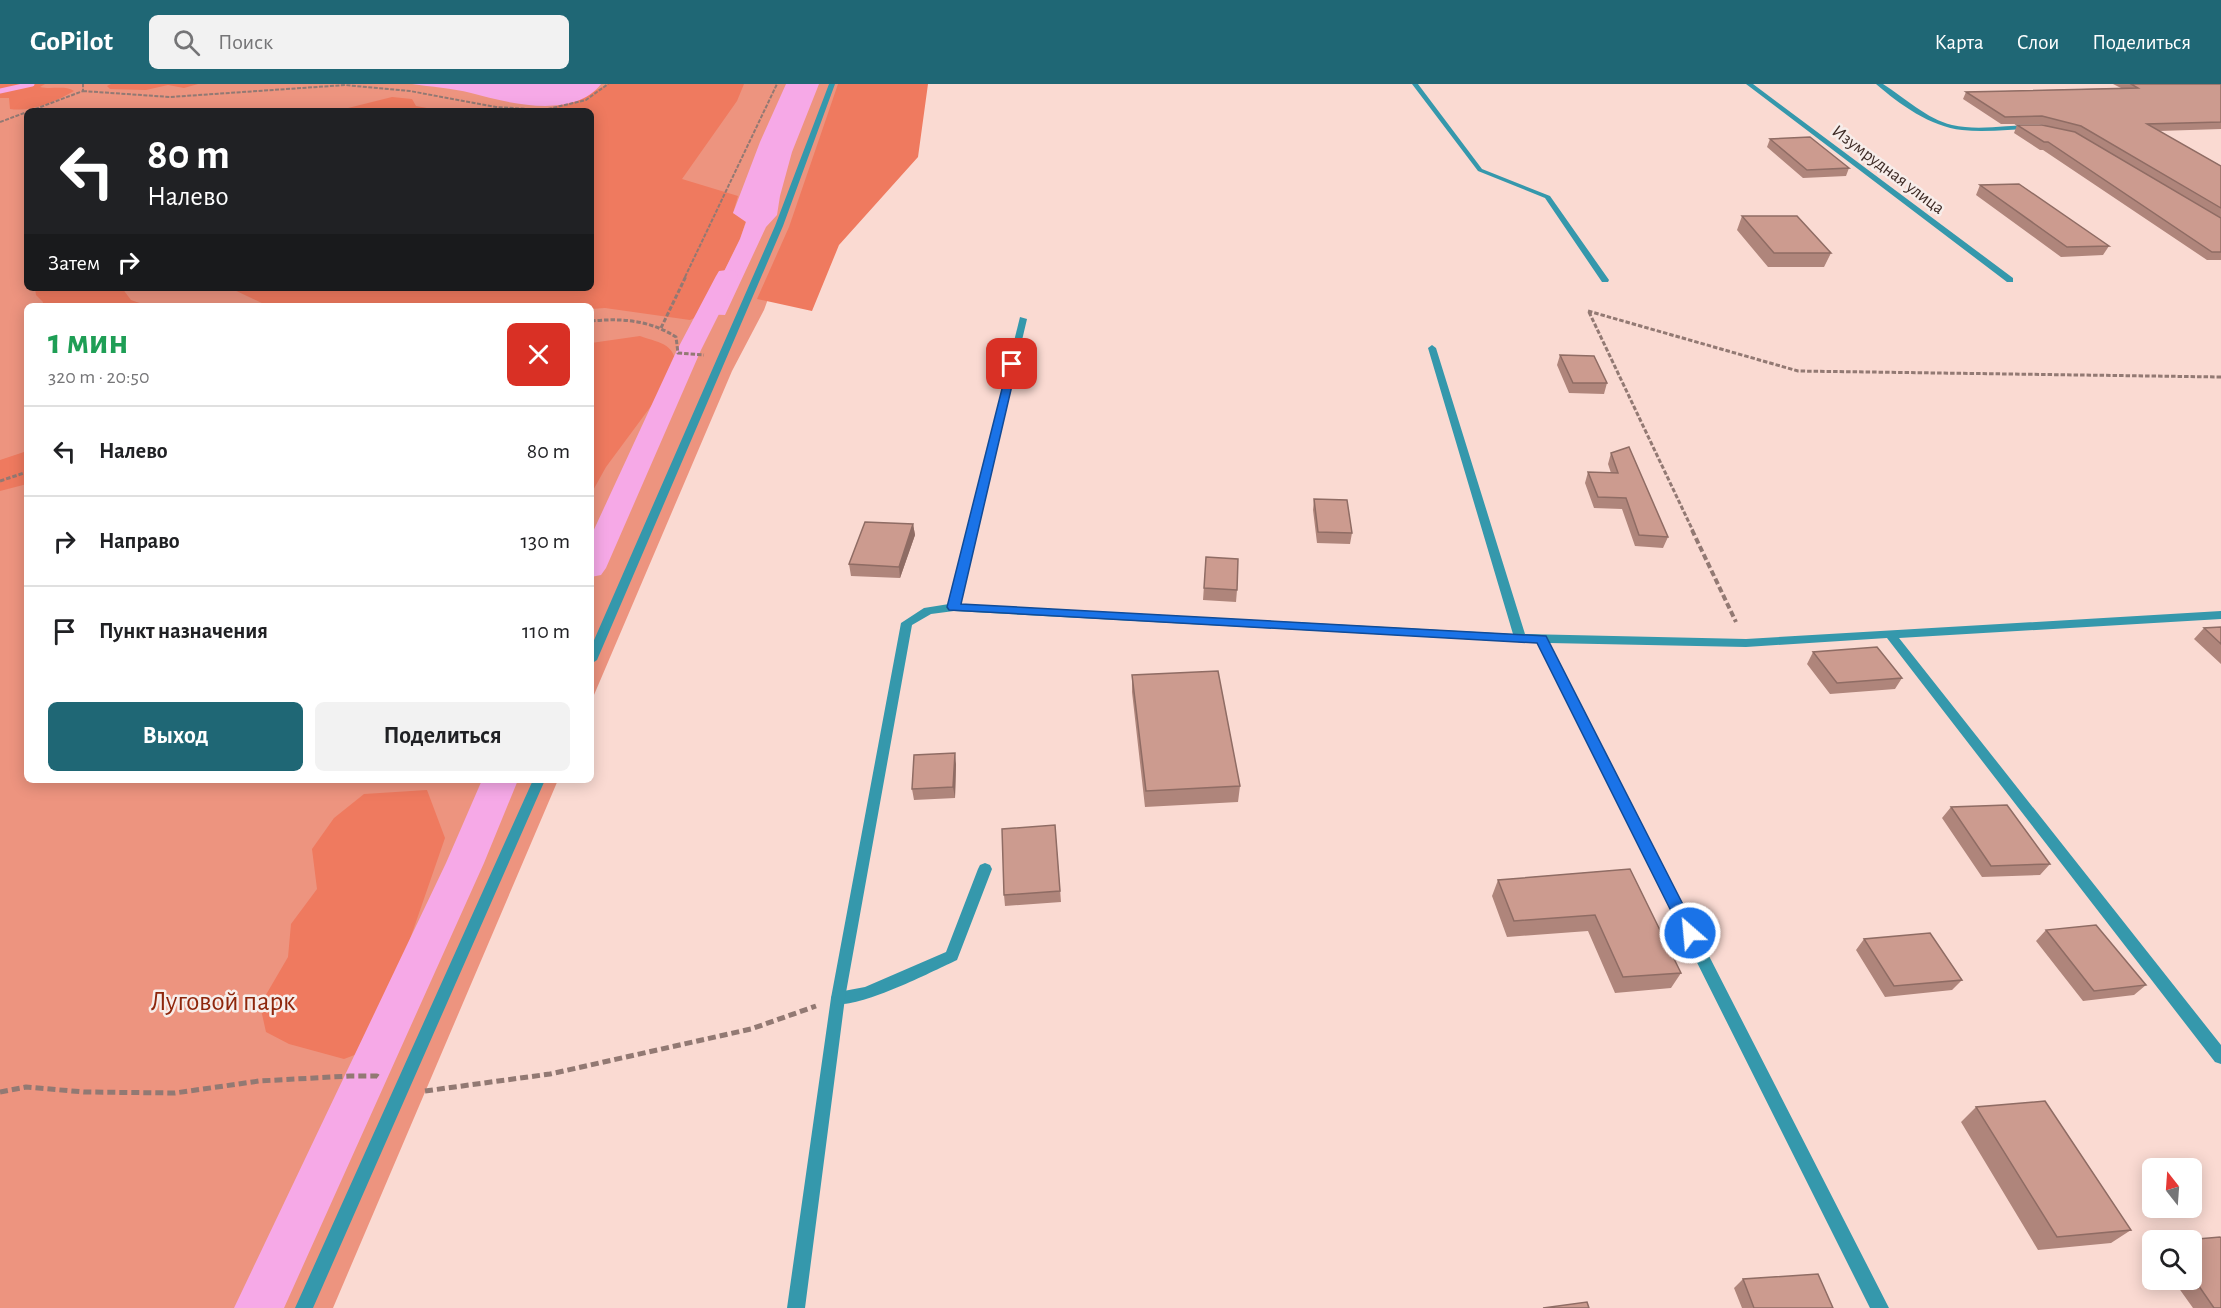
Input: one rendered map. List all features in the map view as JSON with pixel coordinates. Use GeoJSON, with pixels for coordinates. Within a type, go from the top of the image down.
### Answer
{"type":"FeatureCollection","features":[{"type":"Feature","properties":{"kind":"street"},"geometry":{"type":"LineString","coordinates":[[594,653],[779,226],[832,84]]}},
{"type":"Feature","properties":{"kind":"street"},"geometry":{"type":"LineString","coordinates":[[1415,84],[1480,170],[1548,197],[1605,280]]}},
{"type":"Feature","properties":{"kind":"street","name":"Изумрудная улица"},"geometry":{"type":"LineString","coordinates":[[1749,84],[2010,280]]}},
{"type":"Feature","properties":{"kind":"street"},"geometry":{"type":"LineString","coordinates":[[1880,84],[1937,121],[1950,126],[1967,129],[2038,128]]}},
{"type":"Feature","properties":{"kind":"street"},"geometry":{"type":"LineString","coordinates":[[954,607],[1023,319]]}},
{"type":"Feature","properties":{"kind":"street"},"geometry":{"type":"LineString","coordinates":[[1432,348],[1520,637]]}},
{"type":"Feature","properties":{"kind":"street"},"geometry":{"type":"LineString","coordinates":[[796,1308],[838,998],[908,623],[928,611],[954,607],[1541,639],[1746,643],[2221,615]]}},
{"type":"Feature","properties":{"kind":"street"},"geometry":{"type":"LineString","coordinates":[[1890,634],[2221,1057]]}},
{"type":"Feature","properties":{"kind":"street"},"geometry":{"type":"LineString","coordinates":[[1541,639],[1880,1308]]}},
{"type":"Feature","properties":{"kind":"street"},"geometry":{"type":"LineString","coordinates":[[304,1308],[538,783]]}},
{"type":"Feature","properties":{"kind":"street"},"geometry":{"type":"LineString","coordinates":[[838,998],[866,993],[952,956],[985,869]]}},
{"type":"Feature","properties":{"kind":"path"},"geometry":{"type":"LineString","coordinates":[[83,84],[83,91]]}},
{"type":"Feature","properties":{"kind":"path"},"geometry":{"type":"LineString","coordinates":[[552,108],[586,100],[608,84]]}},
{"type":"Feature","properties":{"kind":"path"},"geometry":{"type":"LineString","coordinates":[[661,328],[704,241],[743,150],[777,84]]}},
{"type":"Feature","properties":{"kind":"path"},"geometry":{"type":"LineString","coordinates":[[36,108],[83,91],[170,97],[345,85],[410,91],[512,108]]}},
{"type":"Feature","properties":{"kind":"path"},"geometry":{"type":"LineString","coordinates":[[0,122],[24,113]]}},
{"type":"Feature","properties":{"kind":"path"},"geometry":{"type":"LineString","coordinates":[[1746,643],[1588,311],[1798,371],[2221,377]]}},
{"type":"Feature","properties":{"kind":"path"},"geometry":{"type":"LineString","coordinates":[[594,321],[631,321],[661,328],[676,337],[678,353],[691,354]]}},
{"type":"Feature","properties":{"kind":"path"},"geometry":{"type":"LineString","coordinates":[[0,481],[24,473]]}},
{"type":"Feature","properties":{"kind":"path"},"geometry":{"type":"LineString","coordinates":[[400,1094],[550,1074],[751,1029],[838,998]]}},
{"type":"Feature","properties":{"kind":"path"},"geometry":{"type":"LineString","coordinates":[[0,1092],[26,1087],[84,1092],[175,1093],[259,1081],[350,1076],[377,1077]]}},
{"type":"Feature","properties":{"kind":"green space","name":"Луговой парк"},"geometry":{"type":"Polygon","coordinates":[[[0,84],[841,84],[810,183],[764,310],[732,371],[594,695],[594,303],[24,303],[24,783],[557,783],[333,1308],[0,1308],[0,84]]]}},
{"type":"Feature","properties":{"kind":"shaded area"},"geometry":{"type":"Polygon","coordinates":[[[0,84],[45,84],[40,87],[66,88],[74,91],[43,105],[18,110],[10,109],[9,98],[0,98],[0,84]]]}},
{"type":"Feature","properties":{"kind":"shaded area"},"geometry":{"type":"Polygon","coordinates":[[[111,84],[198,84],[184,88],[168,85],[146,90],[110,89],[107,86],[111,84]]]}},
{"type":"Feature","properties":{"kind":"shaded area"},"geometry":{"type":"Polygon","coordinates":[[[412,84],[601,84],[589,95],[574,102],[539,106],[412,84]]]}},
{"type":"Feature","properties":{"kind":"shaded area"},"geometry":{"type":"Polygon","coordinates":[[[608,84],[744,84],[737,101],[682,179],[738,196],[733,213],[746,221],[740,239],[703,314],[690,320],[605,308],[594,309],[594,303],[262,303],[236,291],[594,291],[594,108],[549,108],[576,101],[608,84]]]}},
{"type":"Feature","properties":{"kind":"shaded area"},"geometry":{"type":"Polygon","coordinates":[[[786,84],[819,84],[792,152],[777,215],[766,227],[725,315],[703,314],[740,239],[746,222],[733,213],[760,142],[786,84]]]}},
{"type":"Feature","properties":{"kind":"shaded area"},"geometry":{"type":"Polygon","coordinates":[[[838,84],[928,84],[918,157],[839,245],[812,311],[757,299],[789,227],[838,84]]]}},
{"type":"Feature","properties":{"kind":"shaded area"},"geometry":{"type":"Polygon","coordinates":[[[392,97],[412,99],[416,106],[427,108],[348,108],[392,97]]]}},
{"type":"Feature","properties":{"kind":"shaded area"},"geometry":{"type":"Polygon","coordinates":[[[35,291],[124,291],[131,300],[140,303],[43,303],[35,291]]]}},
{"type":"Feature","properties":{"kind":"shaded area"},"geometry":{"type":"Polygon","coordinates":[[[640,336],[661,343],[674,355],[677,371],[606,467],[594,489],[594,343],[640,336]]]}},
{"type":"Feature","properties":{"kind":"shaded area"},"geometry":{"type":"Polygon","coordinates":[[[24,452],[24,485],[0,491],[0,460],[24,452]]]}},
{"type":"Feature","properties":{"kind":"shaded area"},"geometry":{"type":"Polygon","coordinates":[[[427,790],[445,838],[399,971],[365,1051],[344,1059],[289,1044],[266,1032],[260,1005],[288,957],[291,924],[317,889],[312,849],[334,818],[364,794],[427,790]]]}},
{"type":"Feature","properties":{"kind":"building"},"geometry":{"type":"Polygon","coordinates":[[[2131,84],[2221,84],[2221,122],[2147,124],[2221,166],[2221,208],[2081,126],[2042,116],[2005,117],[1966,92],[2138,88],[2131,84]]]}},
{"type":"Feature","properties":{"kind":"building"},"geometry":{"type":"Polygon","coordinates":[[[2017,125],[2042,125],[2075,132],[2221,218],[2221,252],[2212,252],[2048,142],[2044,142],[2017,125]]]}},
{"type":"Feature","properties":{"kind":"building"},"geometry":{"type":"Polygon","coordinates":[[[1810,137],[1849,168],[1807,170],[1770,139],[1810,137]]]}},
{"type":"Feature","properties":{"kind":"building"},"geometry":{"type":"Polygon","coordinates":[[[2019,184],[2109,246],[2067,247],[1980,185],[2019,184]]]}},
{"type":"Feature","properties":{"kind":"building"},"geometry":{"type":"Polygon","coordinates":[[[1742,216],[1797,216],[1831,253],[1774,253],[1742,216]]]}},
{"type":"Feature","properties":{"kind":"building"},"geometry":{"type":"Polygon","coordinates":[[[1560,355],[1594,356],[1607,383],[1573,383],[1560,355]]]}},
{"type":"Feature","properties":{"kind":"building"},"geometry":{"type":"Polygon","coordinates":[[[1629,447],[1668,537],[1639,535],[1626,498],[1598,497],[1588,472],[1618,473],[1611,453],[1629,447]]]}},
{"type":"Feature","properties":{"kind":"building"},"geometry":{"type":"Polygon","coordinates":[[[1314,499],[1347,500],[1352,533],[1318,532],[1314,499]]]}},
{"type":"Feature","properties":{"kind":"building"},"geometry":{"type":"Polygon","coordinates":[[[865,522],[913,524],[899,567],[849,564],[865,522]]]}},
{"type":"Feature","properties":{"kind":"building"},"geometry":{"type":"Polygon","coordinates":[[[1206,557],[1238,559],[1237,590],[1204,588],[1206,557]]]}},
{"type":"Feature","properties":{"kind":"building"},"geometry":{"type":"Polygon","coordinates":[[[2221,627],[2221,644],[2204,628],[2221,627]]]}},
{"type":"Feature","properties":{"kind":"building"},"geometry":{"type":"Polygon","coordinates":[[[1877,647],[1902,678],[1837,683],[1813,652],[1877,647]]]}},
{"type":"Feature","properties":{"kind":"building"},"geometry":{"type":"Polygon","coordinates":[[[1218,671],[1240,786],[1146,791],[1132,675],[1218,671]]]}},
{"type":"Feature","properties":{"kind":"building"},"geometry":{"type":"Polygon","coordinates":[[[955,753],[953,787],[912,789],[914,755],[955,753]]]}},
{"type":"Feature","properties":{"kind":"building"},"geometry":{"type":"Polygon","coordinates":[[[2007,805],[2050,864],[1991,866],[1951,807],[2007,805]]]}},
{"type":"Feature","properties":{"kind":"building"},"geometry":{"type":"Polygon","coordinates":[[[1055,825],[1060,891],[1004,895],[1002,829],[1055,825]]]}},
{"type":"Feature","properties":{"kind":"building"},"geometry":{"type":"Polygon","coordinates":[[[1630,869],[1681,973],[1623,977],[1595,915],[1514,921],[1498,880],[1630,869]]]}},
{"type":"Feature","properties":{"kind":"building"},"geometry":{"type":"Polygon","coordinates":[[[2096,925],[2146,985],[2094,991],[2046,930],[2096,925]]]}},
{"type":"Feature","properties":{"kind":"building"},"geometry":{"type":"Polygon","coordinates":[[[1930,933],[1962,980],[1894,986],[1864,939],[1930,933]]]}},
{"type":"Feature","properties":{"kind":"building"},"geometry":{"type":"Polygon","coordinates":[[[2045,1101],[2131,1230],[2057,1237],[1976,1107],[2045,1101]]]}},
{"type":"Feature","properties":{"kind":"building"},"geometry":{"type":"Polygon","coordinates":[[[2221,1238],[2221,1308],[2214,1308],[2202,1290],[2202,1239],[2221,1238]]]}},
{"type":"Feature","properties":{"kind":"building"},"geometry":{"type":"Polygon","coordinates":[[[1818,1274],[1833,1308],[1754,1308],[1743,1279],[1818,1274]]]}},
{"type":"Feature","properties":{"kind":"building"},"geometry":{"type":"Polygon","coordinates":[[[1587,1302],[1589,1308],[1543,1308],[1587,1302]]]}},
{"type":"Feature","properties":{"kind":"waterway"},"geometry":{"type":"LineString","coordinates":[[0,91],[32,84]]}},
{"type":"Feature","properties":{"kind":"waterway"},"geometry":{"type":"LineString","coordinates":[[594,561],[689,350],[727,276]]}},
{"type":"Feature","properties":{"kind":"waterway"},"geometry":{"type":"LineString","coordinates":[[259,1308],[465,863],[499,783]]}},
{"type":"Feature","properties":{"kind":"route"},"geometry":{"type":"LineString","coordinates":[[1012,364],[954,607],[1541,639],[1690,933]]}}]}
